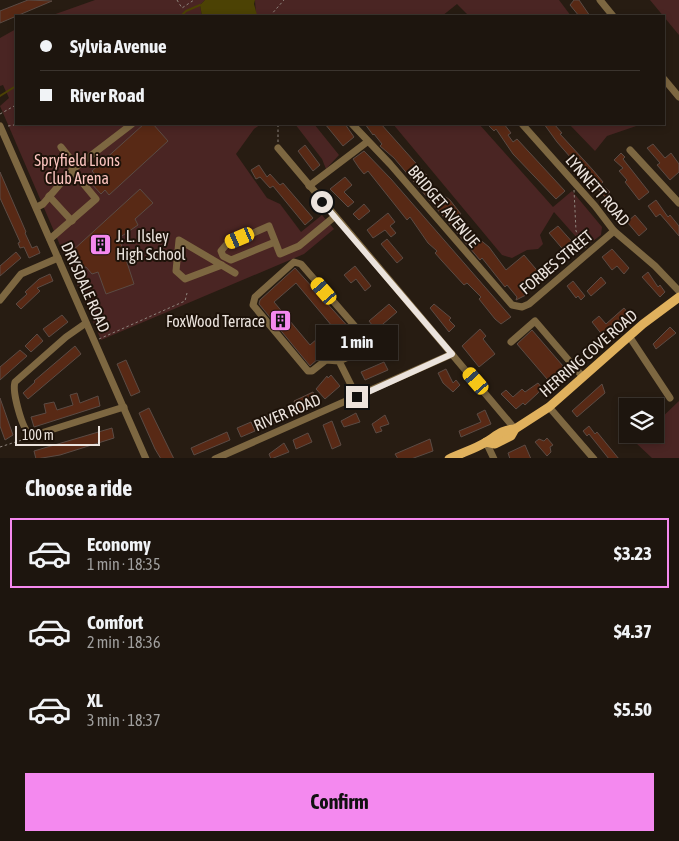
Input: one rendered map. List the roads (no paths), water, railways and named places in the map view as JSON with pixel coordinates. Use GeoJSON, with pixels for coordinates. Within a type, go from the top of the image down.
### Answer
{"type":"FeatureCollection","features":[{"type":"Feature","properties":{"kind":"main road","name":"HERRING COVE ROAD"},"geometry":{"type":"LineString","coordinates":[[449,458],[486,442],[495,444],[511,436],[515,429],[548,407],[629,336],[679,297]]}},
{"type":"Feature","properties":{"kind":"street"},"geometry":{"type":"LineString","coordinates":[[600,0],[612,15]]}},
{"type":"Feature","properties":{"kind":"street"},"geometry":{"type":"LineString","coordinates":[[665,80],[679,96]]}},
{"type":"Feature","properties":{"kind":"street"},"geometry":{"type":"LineString","coordinates":[[37,207],[74,168],[131,125]]}},
{"type":"Feature","properties":{"kind":"street","name":"BRIDGET AVENUE"},"geometry":{"type":"LineString","coordinates":[[353,125],[390,164],[507,301],[514,306]]}},
{"type":"Feature","properties":{"kind":"street","name":"LYNNETT ROAD"},"geometry":{"type":"LineString","coordinates":[[523,125],[614,231],[655,266],[679,291]]}},
{"type":"Feature","properties":{"kind":"street","name":"DRYSDALE ROAD"},"geometry":{"type":"LineString","coordinates":[[0,127],[37,207],[146,458]]}},
{"type":"Feature","properties":{"kind":"street"},"geometry":{"type":"LineString","coordinates":[[309,186],[367,142]]}},
{"type":"Feature","properties":{"kind":"street"},"geometry":{"type":"LineString","coordinates":[[50,240],[96,199],[61,147]]}},
{"type":"Feature","properties":{"kind":"street"},"geometry":{"type":"LineString","coordinates":[[278,148],[334,217],[515,429]]}},
{"type":"Feature","properties":{"kind":"street"},"geometry":{"type":"LineString","coordinates":[[630,150],[679,203]]}},
{"type":"Feature","properties":{"kind":"street"},"geometry":{"type":"LineString","coordinates":[[49,196],[72,221]]}},
{"type":"Feature","properties":{"kind":"street"},"geometry":{"type":"LineString","coordinates":[[275,242],[231,260],[223,256],[221,251],[226,245],[269,226],[280,254],[300,246],[334,217]]}},
{"type":"Feature","properties":{"kind":"street","name":"FORBES STREET"},"geometry":{"type":"LineString","coordinates":[[514,306],[522,307],[529,304],[614,231]]}},
{"type":"Feature","properties":{"kind":"street"},"geometry":{"type":"LineString","coordinates":[[222,265],[185,279],[176,271],[179,240],[222,265],[235,273]]}},
{"type":"Feature","properties":{"kind":"street"},"geometry":{"type":"LineString","coordinates":[[0,300],[21,274],[58,258]]}},
{"type":"Feature","properties":{"kind":"street"},"geometry":{"type":"LineString","coordinates":[[292,263],[300,264],[366,339],[366,346],[362,351],[339,361],[326,360],[312,371],[308,371],[255,308],[254,297],[292,263]]}},
{"type":"Feature","properties":{"kind":"street"},"geometry":{"type":"LineString","coordinates":[[511,342],[535,321],[582,377]]}},
{"type":"Feature","properties":{"kind":"street"},"geometry":{"type":"LineString","coordinates":[[86,323],[66,337],[15,382],[14,391],[24,429],[27,434],[45,432],[124,406]]}},
{"type":"Feature","properties":{"kind":"street"},"geometry":{"type":"LineString","coordinates":[[629,336],[670,398]]}},
{"type":"Feature","properties":{"kind":"street","name":"RIVER ROAD"},"geometry":{"type":"LineString","coordinates":[[215,458],[452,354]]}},
{"type":"Feature","properties":{"kind":"street"},"geometry":{"type":"LineString","coordinates":[[339,361],[357,397]]}},
{"type":"Feature","properties":{"kind":"street"},"geometry":{"type":"LineString","coordinates":[[548,407],[594,458]]}},
{"type":"Feature","properties":{"kind":"street"},"geometry":{"type":"LineString","coordinates":[[486,442],[494,458]]}},
{"type":"Feature","properties":{"kind":"waterway"},"geometry":{"type":"LineString","coordinates":[[182,15],[186,11],[200,5]]}},
{"type":"Feature","properties":{"kind":"waterway"},"geometry":{"type":"LineString","coordinates":[[0,96],[15,87]]}},
{"type":"Feature","properties":{"kind":"place","name":"J. L. Ilsley High School"},"geometry":{"type":"Point","coordinates":[100,245]}},
{"type":"Feature","properties":{"kind":"place","name":"FoxWood Terrace"},"geometry":{"type":"Point","coordinates":[281,321]}},
{"type":"Feature","properties":{"kind":"park label","name":"Spryfield Lions Club Arena"},"geometry":{"type":"Point","coordinates":[77,169]}}]}
